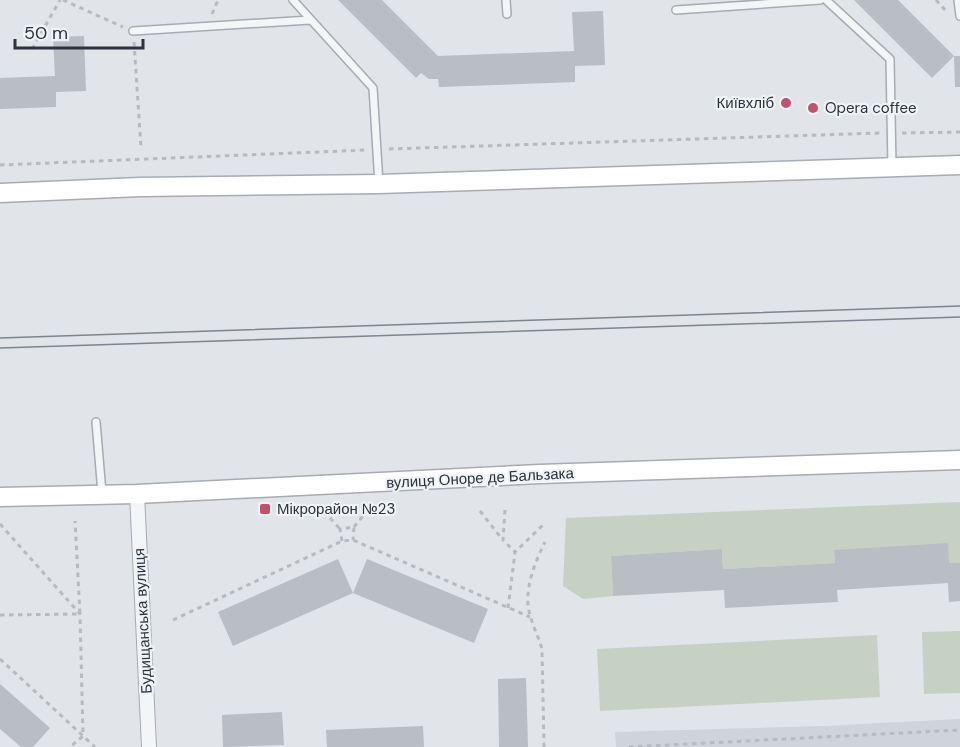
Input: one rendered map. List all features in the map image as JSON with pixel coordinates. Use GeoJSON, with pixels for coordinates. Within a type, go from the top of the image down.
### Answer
{"type":"FeatureCollection","features":[{"type":"Feature","properties":{"kind":"street"},"geometry":{"type":"LineString","coordinates":[[0,193],[152,187],[379,184],[960,165]]}},
{"type":"Feature","properties":{"kind":"street","name":"вулиця Оноре де Бальзака"},"geometry":{"type":"LineString","coordinates":[[0,497],[137,495],[540,474],[960,460]]}},
{"type":"Feature","properties":{"kind":"street","name":"Будищанська вулиця"},"geometry":{"type":"LineString","coordinates":[[137,495],[149,747]]}},
{"type":"Feature","properties":{"kind":"lane"},"geometry":{"type":"LineString","coordinates":[[293,0],[373,88],[379,184]]}},
{"type":"Feature","properties":{"kind":"lane"},"geometry":{"type":"LineString","coordinates":[[506,0],[507,14]]}},
{"type":"Feature","properties":{"kind":"lane"},"geometry":{"type":"LineString","coordinates":[[676,10],[820,0]]}},
{"type":"Feature","properties":{"kind":"lane"},"geometry":{"type":"LineString","coordinates":[[826,0],[890,59],[892,167]]}},
{"type":"Feature","properties":{"kind":"lane"},"geometry":{"type":"LineString","coordinates":[[958,0],[960,15]]}},
{"type":"Feature","properties":{"kind":"lane"},"geometry":{"type":"LineString","coordinates":[[133,31],[310,20]]}},
{"type":"Feature","properties":{"kind":"lane"},"geometry":{"type":"LineString","coordinates":[[96,422],[102,495]]}},
{"type":"Feature","properties":{"kind":"path"},"geometry":{"type":"LineString","coordinates":[[32,49],[62,0],[133,31],[141,148]]}},
{"type":"Feature","properties":{"kind":"path"},"geometry":{"type":"LineString","coordinates":[[0,165],[378,149],[960,132]]}},
{"type":"Feature","properties":{"kind":"path"},"geometry":{"type":"LineString","coordinates":[[503,540],[505,510]]}},
{"type":"Feature","properties":{"kind":"path"},"geometry":{"type":"LineString","coordinates":[[480,511],[515,552]]}},
{"type":"Feature","properties":{"kind":"path"},"geometry":{"type":"LineString","coordinates":[[353,540],[354,527],[363,516]]}},
{"type":"Feature","properties":{"kind":"path"},"geometry":{"type":"LineString","coordinates":[[330,518],[340,529],[342,541]]}},
{"type":"Feature","properties":{"kind":"path"},"geometry":{"type":"LineString","coordinates":[[75,522],[83,736]]}},
{"type":"Feature","properties":{"kind":"path"},"geometry":{"type":"LineString","coordinates":[[0,524],[80,614]]}},
{"type":"Feature","properties":{"kind":"path"},"geometry":{"type":"LineString","coordinates":[[508,608],[515,552],[543,524]]}},
{"type":"Feature","properties":{"kind":"path"},"geometry":{"type":"LineString","coordinates":[[340,529],[354,527]]}},
{"type":"Feature","properties":{"kind":"path"},"geometry":{"type":"LineString","coordinates":[[173,620],[342,541],[353,540],[530,617]]}},
{"type":"Feature","properties":{"kind":"path"},"geometry":{"type":"LineString","coordinates":[[544,747],[542,649],[530,617],[529,593],[534,564],[545,542]]}},
{"type":"Feature","properties":{"kind":"path"},"geometry":{"type":"LineString","coordinates":[[0,615],[80,614]]}},
{"type":"Feature","properties":{"kind":"path"},"geometry":{"type":"LineString","coordinates":[[0,659],[95,747]]}},
{"type":"Feature","properties":{"kind":"path"},"geometry":{"type":"LineString","coordinates":[[629,747],[960,729]]}},
{"type":"Feature","properties":{"kind":"path"},"geometry":{"type":"LineString","coordinates":[[70,747],[83,736]]}},
{"type":"Feature","properties":{"kind":"shaded area"},"geometry":{"type":"Polygon","coordinates":[[[960,719],[960,747],[616,747],[615,732],[824,726],[960,719]]]}},
{"type":"Feature","properties":{"kind":"green space"},"geometry":{"type":"Polygon","coordinates":[[[960,502],[960,563],[834,550],[835,563],[723,569],[722,549],[611,556],[613,596],[583,599],[563,586],[566,518],[960,502]]]}},
{"type":"Feature","properties":{"kind":"green space"},"geometry":{"type":"Polygon","coordinates":[[[960,631],[960,693],[924,694],[922,632],[960,631]]]}},
{"type":"Feature","properties":{"kind":"green space"},"geometry":{"type":"Polygon","coordinates":[[[877,635],[880,697],[600,711],[597,649],[877,635]]]}},
{"type":"Feature","properties":{"kind":"building"},"geometry":{"type":"Polygon","coordinates":[[[338,0],[382,0],[438,56],[574,51],[572,12],[603,11],[605,65],[575,66],[575,82],[439,87],[438,79],[429,79],[421,73],[416,78],[338,0]]]}},
{"type":"Feature","properties":{"kind":"building"},"geometry":{"type":"Polygon","coordinates":[[[854,0],[898,0],[954,56],[932,78],[854,0]]]}},
{"type":"Feature","properties":{"kind":"building"},"geometry":{"type":"Polygon","coordinates":[[[84,36],[86,91],[56,92],[56,107],[0,109],[0,78],[55,76],[53,37],[84,36]]]}},
{"type":"Feature","properties":{"kind":"building"},"geometry":{"type":"Polygon","coordinates":[[[954,56],[960,56],[960,87],[955,87],[954,56]]]}},
{"type":"Feature","properties":{"kind":"building"},"geometry":{"type":"Polygon","coordinates":[[[948,543],[949,563],[960,563],[960,601],[949,602],[948,583],[837,590],[838,602],[725,608],[724,590],[613,596],[611,556],[722,549],[723,569],[835,563],[834,550],[948,543]]]}},
{"type":"Feature","properties":{"kind":"building"},"geometry":{"type":"Polygon","coordinates":[[[338,559],[353,593],[233,646],[218,612],[338,559]]]}},
{"type":"Feature","properties":{"kind":"building"},"geometry":{"type":"Polygon","coordinates":[[[367,559],[488,609],[474,643],[353,593],[367,559]]]}},
{"type":"Feature","properties":{"kind":"building"},"geometry":{"type":"Polygon","coordinates":[[[526,678],[528,747],[499,747],[498,679],[526,678]]]}},
{"type":"Feature","properties":{"kind":"building"},"geometry":{"type":"Polygon","coordinates":[[[0,684],[50,728],[33,747],[21,747],[0,729],[0,684]]]}},
{"type":"Feature","properties":{"kind":"building"},"geometry":{"type":"Polygon","coordinates":[[[282,712],[284,745],[223,747],[222,715],[282,712]]]}},
{"type":"Feature","properties":{"kind":"building"},"geometry":{"type":"Polygon","coordinates":[[[423,726],[424,747],[327,747],[326,730],[423,726]]]}},
{"type":"Feature","properties":{"kind":"tram line"},"geometry":{"type":"LineString","coordinates":[[0,338],[960,306]]}},
{"type":"Feature","properties":{"kind":"tram line"},"geometry":{"type":"LineString","coordinates":[[0,348],[960,317]]}},
{"type":"Feature","properties":{"kind":"place","name":"Київхліб"},"geometry":{"type":"Point","coordinates":[786,103]}},
{"type":"Feature","properties":{"kind":"place","name":"Opera coffee"},"geometry":{"type":"Point","coordinates":[813,108]}},
{"type":"Feature","properties":{"kind":"place","name":"Мікрорайон №23"},"geometry":{"type":"Point","coordinates":[265,509]}}]}
